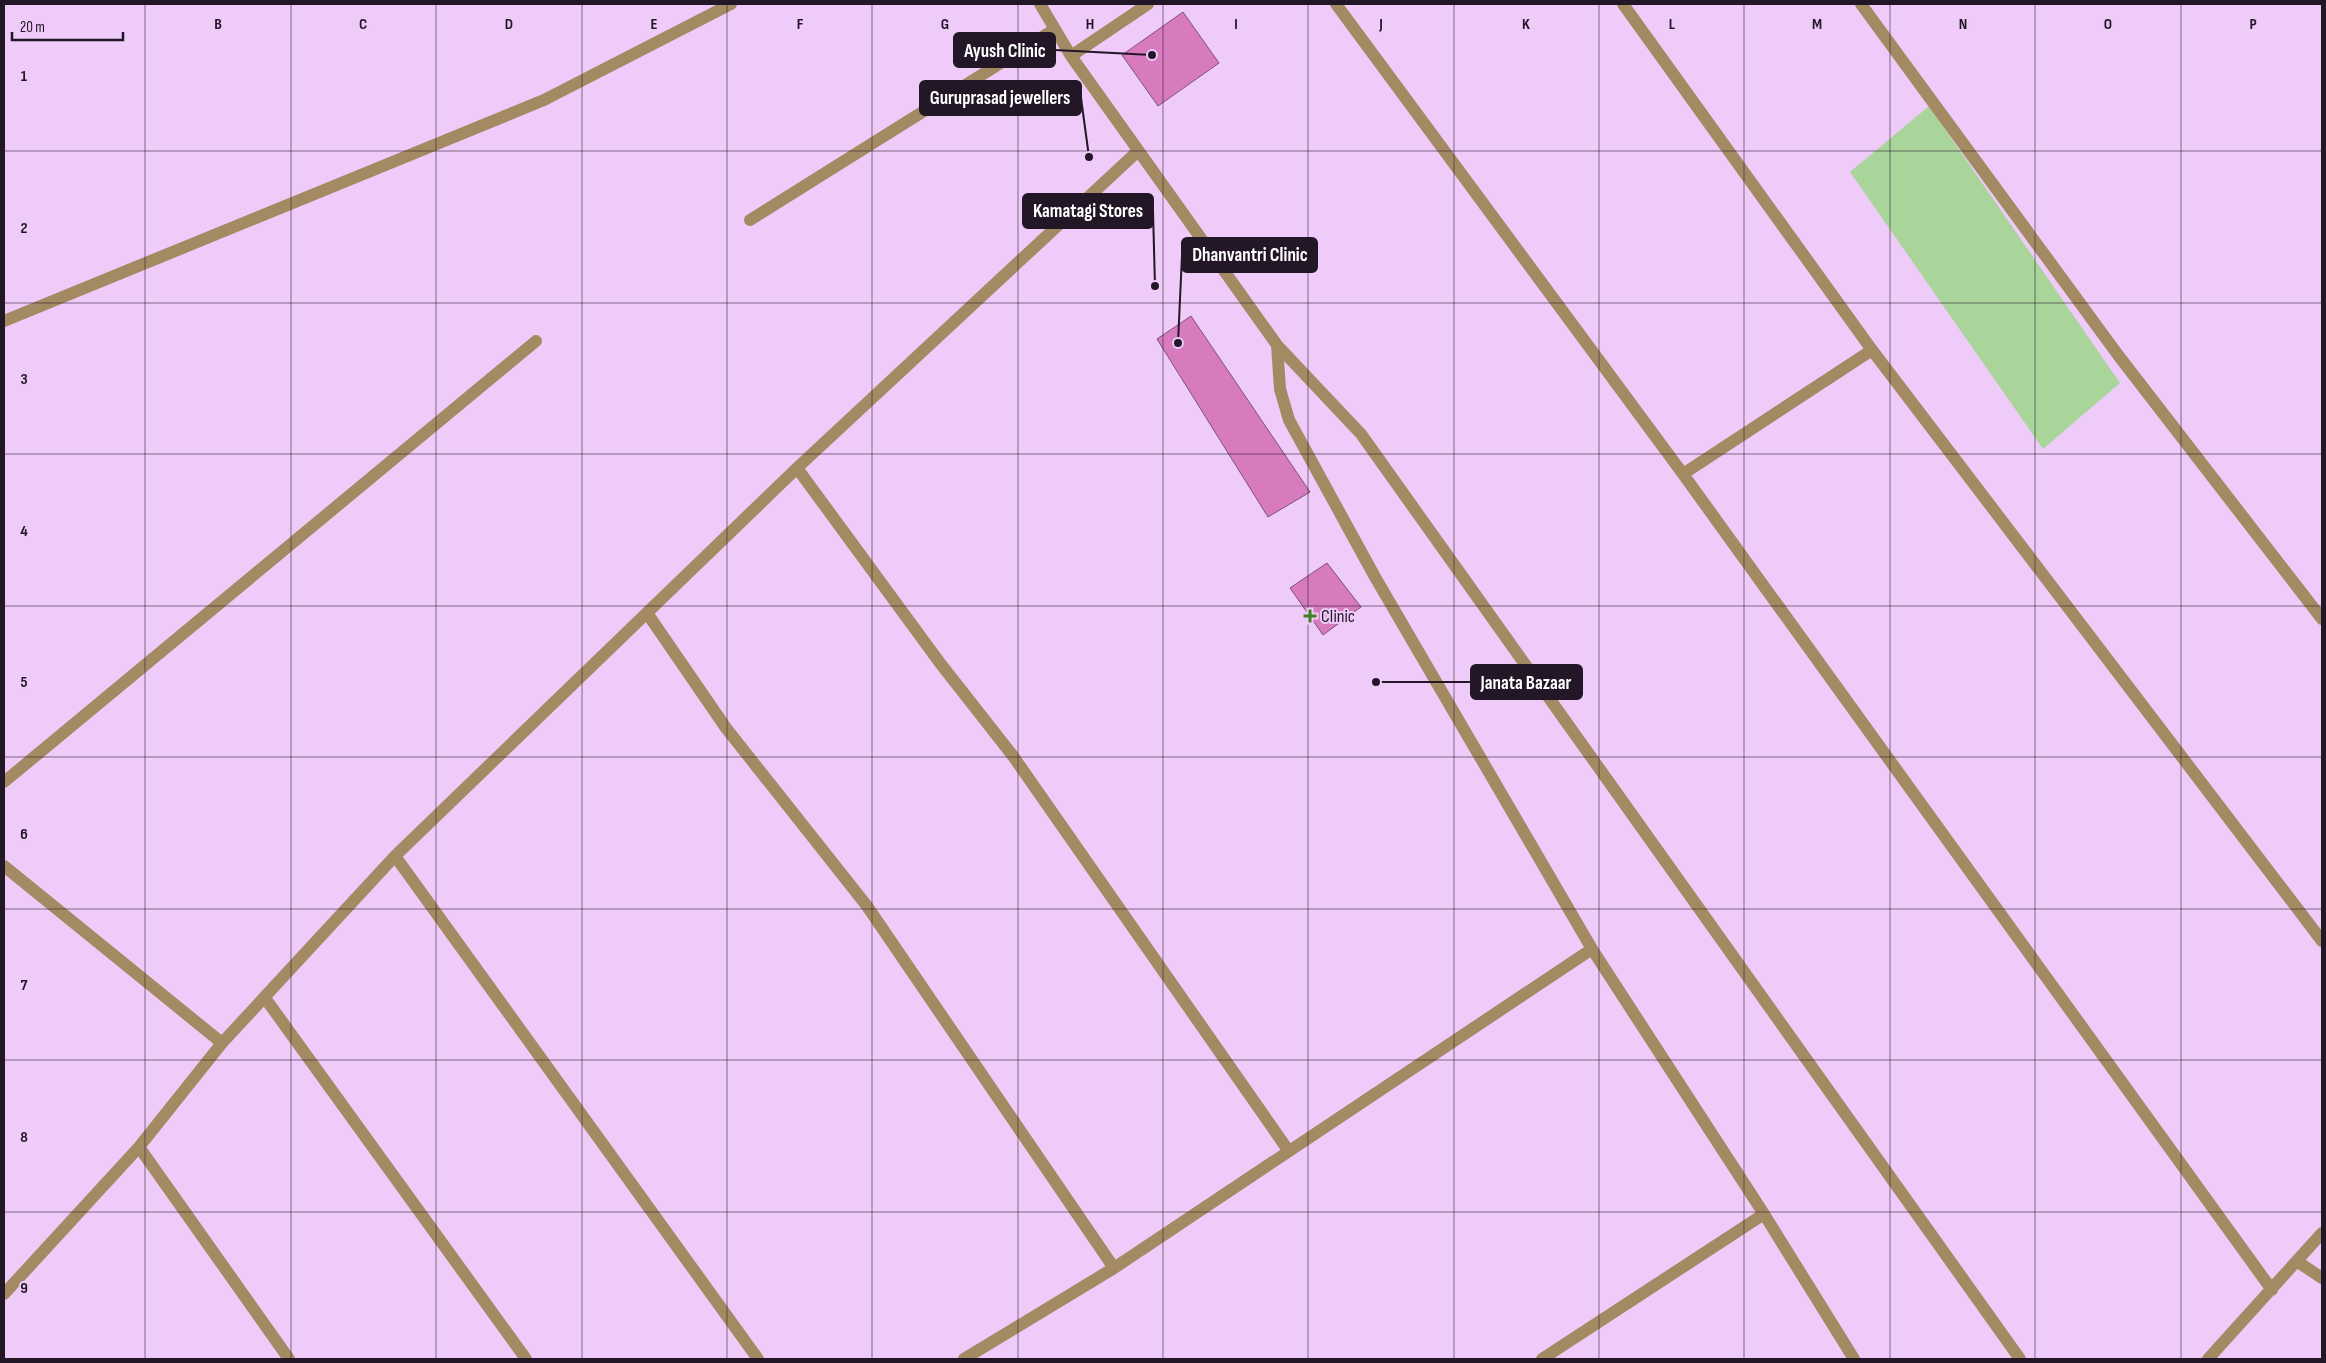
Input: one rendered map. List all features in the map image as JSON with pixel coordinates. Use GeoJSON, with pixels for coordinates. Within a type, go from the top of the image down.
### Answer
{"type":"FeatureCollection","features":[{"type":"Feature","properties":{"kind":"street"},"geometry":{"type":"LineString","coordinates":[[4,321],[544,100],[731,4]]}},
{"type":"Feature","properties":{"kind":"street"},"geometry":{"type":"LineString","coordinates":[[1040,4],[1071,56],[1277,345],[1362,434],[2020,1359]]}},
{"type":"Feature","properties":{"kind":"street"},"geometry":{"type":"LineString","coordinates":[[1071,56],[1148,4]]}},
{"type":"Feature","properties":{"kind":"street"},"geometry":{"type":"LineString","coordinates":[[1336,4],[1682,474],[2272,1290]]}},
{"type":"Feature","properties":{"kind":"street"},"geometry":{"type":"LineString","coordinates":[[1622,4],[1872,350],[2322,941]]}},
{"type":"Feature","properties":{"kind":"street"},"geometry":{"type":"LineString","coordinates":[[1861,4],[2118,355],[2322,619]]}},
{"type":"Feature","properties":{"kind":"street"},"geometry":{"type":"LineString","coordinates":[[750,220],[1055,29]]}},
{"type":"Feature","properties":{"kind":"street"},"geometry":{"type":"LineString","coordinates":[[4,1294],[138,1147],[222,1044],[395,856],[797,468],[1138,150]]}},
{"type":"Feature","properties":{"kind":"street"},"geometry":{"type":"LineString","coordinates":[[4,782],[536,341]]}},
{"type":"Feature","properties":{"kind":"street"},"geometry":{"type":"LineString","coordinates":[[1277,345],[1280,389],[1289,420],[1375,577],[1592,949],[1764,1214],[1854,1359]]}},
{"type":"Feature","properties":{"kind":"street"},"geometry":{"type":"LineString","coordinates":[[1682,474],[1872,350]]}},
{"type":"Feature","properties":{"kind":"street"},"geometry":{"type":"LineString","coordinates":[[797,468],[940,663],[1013,756],[1288,1150]]}},
{"type":"Feature","properties":{"kind":"street"},"geometry":{"type":"LineString","coordinates":[[647,614],[726,728],[867,906],[1114,1268]]}},
{"type":"Feature","properties":{"kind":"street"},"geometry":{"type":"LineString","coordinates":[[395,856],[758,1359]]}},
{"type":"Feature","properties":{"kind":"street"},"geometry":{"type":"LineString","coordinates":[[4,866],[222,1044]]}},
{"type":"Feature","properties":{"kind":"street"},"geometry":{"type":"LineString","coordinates":[[964,1359],[1114,1268],[1288,1150],[1592,949]]}},
{"type":"Feature","properties":{"kind":"street"},"geometry":{"type":"LineString","coordinates":[[265,998],[526,1359]]}},
{"type":"Feature","properties":{"kind":"street"},"geometry":{"type":"LineString","coordinates":[[138,1147],[289,1359]]}},
{"type":"Feature","properties":{"kind":"street"},"geometry":{"type":"LineString","coordinates":[[1542,1359],[1764,1214]]}},
{"type":"Feature","properties":{"kind":"street"},"geometry":{"type":"LineString","coordinates":[[2208,1359],[2298,1262],[2322,1233]]}},
{"type":"Feature","properties":{"kind":"street"},"geometry":{"type":"LineString","coordinates":[[2298,1262],[2322,1278]]}},
{"type":"Feature","properties":{"kind":"green space"},"geometry":{"type":"Polygon","coordinates":[[[1929,106],[2120,383],[2043,449],[1850,172],[1929,106]]]}},
{"type":"Feature","properties":{"kind":"building"},"geometry":{"type":"Polygon","coordinates":[[[1183,12],[1219,63],[1158,106],[1122,55],[1183,12]]]}},
{"type":"Feature","properties":{"kind":"building"},"geometry":{"type":"Polygon","coordinates":[[[1191,316],[1310,492],[1268,517],[1157,339],[1191,316]]]}},
{"type":"Feature","properties":{"kind":"building"},"geometry":{"type":"Polygon","coordinates":[[[1327,563],[1361,607],[1323,635],[1290,588],[1327,563]]]}},
{"type":"Feature","properties":{"kind":"place","name":"Ayush Clinic"},"geometry":{"type":"Point","coordinates":[1152,55]}},
{"type":"Feature","properties":{"kind":"place","name":"Guruprasad jewellers"},"geometry":{"type":"Point","coordinates":[1089,157]}},
{"type":"Feature","properties":{"kind":"place","name":"Kamatagi Stores"},"geometry":{"type":"Point","coordinates":[1155,286]}},
{"type":"Feature","properties":{"kind":"place","name":"Dhanvantri Clinic"},"geometry":{"type":"Point","coordinates":[1178,343]}},
{"type":"Feature","properties":{"kind":"place","name":"Clinic"},"geometry":{"type":"Point","coordinates":[1310,616]}},
{"type":"Feature","properties":{"kind":"place","name":"Janata Bazaar"},"geometry":{"type":"Point","coordinates":[1376,682]}}]}
